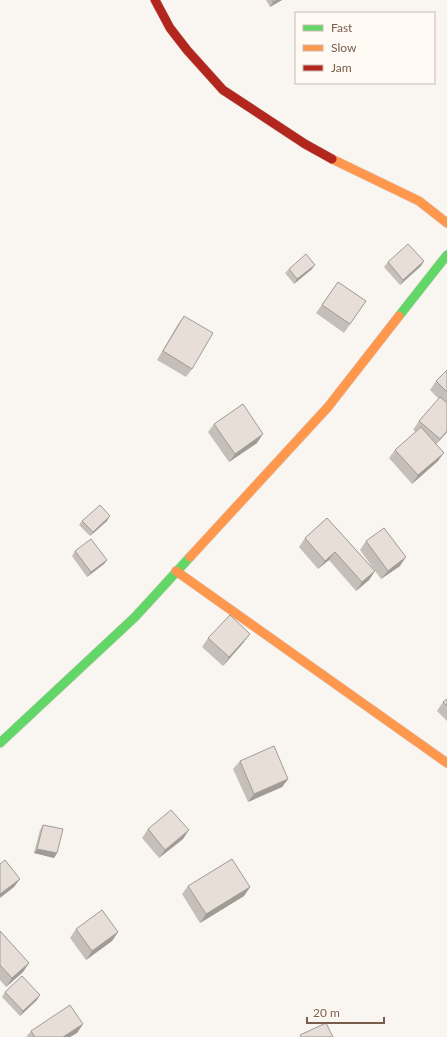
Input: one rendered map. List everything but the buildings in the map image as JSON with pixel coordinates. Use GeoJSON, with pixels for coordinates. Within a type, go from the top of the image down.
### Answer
{"type":"FeatureCollection","features":[{"type":"Feature","properties":{"kind":"street"},"geometry":{"type":"LineString","coordinates":[[155,0],[170,28],[187,50],[224,90],[305,144],[343,165],[419,201],[447,223]]}},
{"type":"Feature","properties":{"kind":"street"},"geometry":{"type":"LineString","coordinates":[[0,743],[135,616],[328,408],[447,255]]}},
{"type":"Feature","properties":{"kind":"street"},"geometry":{"type":"LineString","coordinates":[[176,572],[447,763]]}},
{"type":"Feature","properties":{"kind":"traffic: fast"},"geometry":{"type":"LineString","coordinates":[[399,316],[447,255]]}},
{"type":"Feature","properties":{"kind":"traffic: fast"},"geometry":{"type":"LineString","coordinates":[[0,743],[135,617],[190,557]]}},
{"type":"Feature","properties":{"kind":"traffic: slow"},"geometry":{"type":"LineString","coordinates":[[332,159],[419,201],[447,223]]}},
{"type":"Feature","properties":{"kind":"traffic: slow"},"geometry":{"type":"LineString","coordinates":[[190,557],[328,407],[399,316]]}},
{"type":"Feature","properties":{"kind":"traffic: slow"},"geometry":{"type":"LineString","coordinates":[[176,571],[447,763]]}},
{"type":"Feature","properties":{"kind":"traffic: jam"},"geometry":{"type":"LineString","coordinates":[[155,0],[170,28],[187,50],[223,90],[305,144],[332,159]]}}]}
